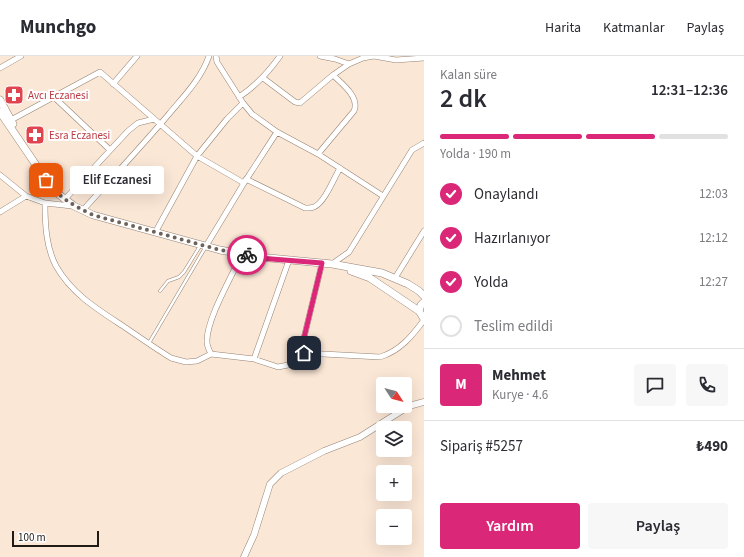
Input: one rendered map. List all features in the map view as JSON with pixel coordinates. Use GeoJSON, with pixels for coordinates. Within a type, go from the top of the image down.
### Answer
{"type":"FeatureCollection","features":[{"type":"Feature","properties":{"kind":"main road"},"geometry":{"type":"LineString","coordinates":[[0,100],[38,170]]}},
{"type":"Feature","properties":{"kind":"main road"},"geometry":{"type":"LineString","coordinates":[[0,112],[53,190],[74,206],[93,215],[204,245],[259,258],[332,264],[382,273],[408,284],[424,296]]}},
{"type":"Feature","properties":{"kind":"main road"},"geometry":{"type":"LineString","coordinates":[[332,264],[370,278],[420,311]]}},
{"type":"Feature","properties":{"kind":"main road"},"geometry":{"type":"LineString","coordinates":[[424,302],[421,305],[420,311],[420,314],[424,319]]}},
{"type":"Feature","properties":{"kind":"street"},"geometry":{"type":"LineString","coordinates":[[0,68],[21,56]]}},
{"type":"Feature","properties":{"kind":"street"},"geometry":{"type":"LineString","coordinates":[[113,84],[138,56]]}},
{"type":"Feature","properties":{"kind":"street"},"geometry":{"type":"LineString","coordinates":[[83,210],[160,125],[196,82],[209,56]]}},
{"type":"Feature","properties":{"kind":"street"},"geometry":{"type":"LineString","coordinates":[[216,56],[239,97],[252,114],[277,132],[318,154],[383,196]]}},
{"type":"Feature","properties":{"kind":"street"},"geometry":{"type":"LineString","coordinates":[[239,97],[253,88],[280,56]]}},
{"type":"Feature","properties":{"kind":"street"},"geometry":{"type":"LineString","coordinates":[[320,56],[349,64]]}},
{"type":"Feature","properties":{"kind":"street"},"geometry":{"type":"LineString","coordinates":[[263,78],[295,102],[300,103],[333,75],[349,64],[363,57],[424,58]]}},
{"type":"Feature","properties":{"kind":"street"},"geometry":{"type":"LineString","coordinates":[[11,120],[100,72],[197,156],[245,181],[304,208],[314,207],[320,203],[340,168]]}},
{"type":"Feature","properties":{"kind":"street"},"geometry":{"type":"LineString","coordinates":[[318,154],[356,107],[353,97],[333,75]]}},
{"type":"Feature","properties":{"kind":"street"},"geometry":{"type":"LineString","coordinates":[[54,97],[110,150]]}},
{"type":"Feature","properties":{"kind":"street"},"geometry":{"type":"LineString","coordinates":[[156,231],[197,156],[227,118],[243,103]]}},
{"type":"Feature","properties":{"kind":"street"},"geometry":{"type":"LineString","coordinates":[[65,199],[128,131],[138,123],[154,120]]}},
{"type":"Feature","properties":{"kind":"street"},"geometry":{"type":"LineString","coordinates":[[204,245],[277,132]]}},
{"type":"Feature","properties":{"kind":"street"},"geometry":{"type":"LineString","coordinates":[[332,264],[349,252],[412,150],[424,143]]}},
{"type":"Feature","properties":{"kind":"street"},"geometry":{"type":"LineString","coordinates":[[0,175],[26,196],[45,203],[74,206]]}},
{"type":"Feature","properties":{"kind":"street"},"geometry":{"type":"LineString","coordinates":[[0,212],[26,196]]}},
{"type":"Feature","properties":{"kind":"street"},"geometry":{"type":"LineString","coordinates":[[45,203],[45,225],[50,249],[56,265],[69,284],[87,303],[171,358],[186,362],[197,361],[211,354],[254,359],[278,367],[294,364],[304,353]]}},
{"type":"Feature","properties":{"kind":"street"},"geometry":{"type":"LineString","coordinates":[[395,278],[424,231]]}},
{"type":"Feature","properties":{"kind":"street"},"geometry":{"type":"LineString","coordinates":[[211,354],[207,343],[209,328],[242,254]]}},
{"type":"Feature","properties":{"kind":"street"},"geometry":{"type":"LineString","coordinates":[[254,359],[289,260]]}},
{"type":"Feature","properties":{"kind":"street"},"geometry":{"type":"LineString","coordinates":[[304,353],[302,346],[322,263]]}},
{"type":"Feature","properties":{"kind":"street"},"geometry":{"type":"LineString","coordinates":[[304,353],[380,357],[391,354],[413,334],[424,319]]}},
{"type":"Feature","properties":{"kind":"street"},"geometry":{"type":"LineString","coordinates":[[244,557],[254,535],[270,484],[281,473],[324,451],[360,437],[410,406],[424,402]]}},
{"type":"Feature","properties":{"kind":"lane"},"geometry":{"type":"LineString","coordinates":[[160,291],[168,281],[176,278],[184,272],[204,245]]}},
{"type":"Feature","properties":{"kind":"lane"},"geometry":{"type":"LineString","coordinates":[[149,344],[204,245]]}},
{"type":"Feature","properties":{"kind":"way so far"},"geometry":{"type":"LineString","coordinates":[[46,180],[53,190],[74,206],[93,215],[220,250],[247,255]]}},
{"type":"Feature","properties":{"kind":"place","name":"Avcı Eczanesi"},"geometry":{"type":"Point","coordinates":[14,95]}},
{"type":"Feature","properties":{"kind":"place","name":"Esra Eczanesi"},"geometry":{"type":"Point","coordinates":[35,135]}},
{"type":"Feature","properties":{"kind":"place","name":"Elif Eczanesi"},"geometry":{"type":"Point","coordinates":[46,180]}},
{"type":"Feature","properties":{"kind":"route"},"geometry":{"type":"LineString","coordinates":[[247,255],[259,258],[322,263],[302,346],[304,353]]}}]}
